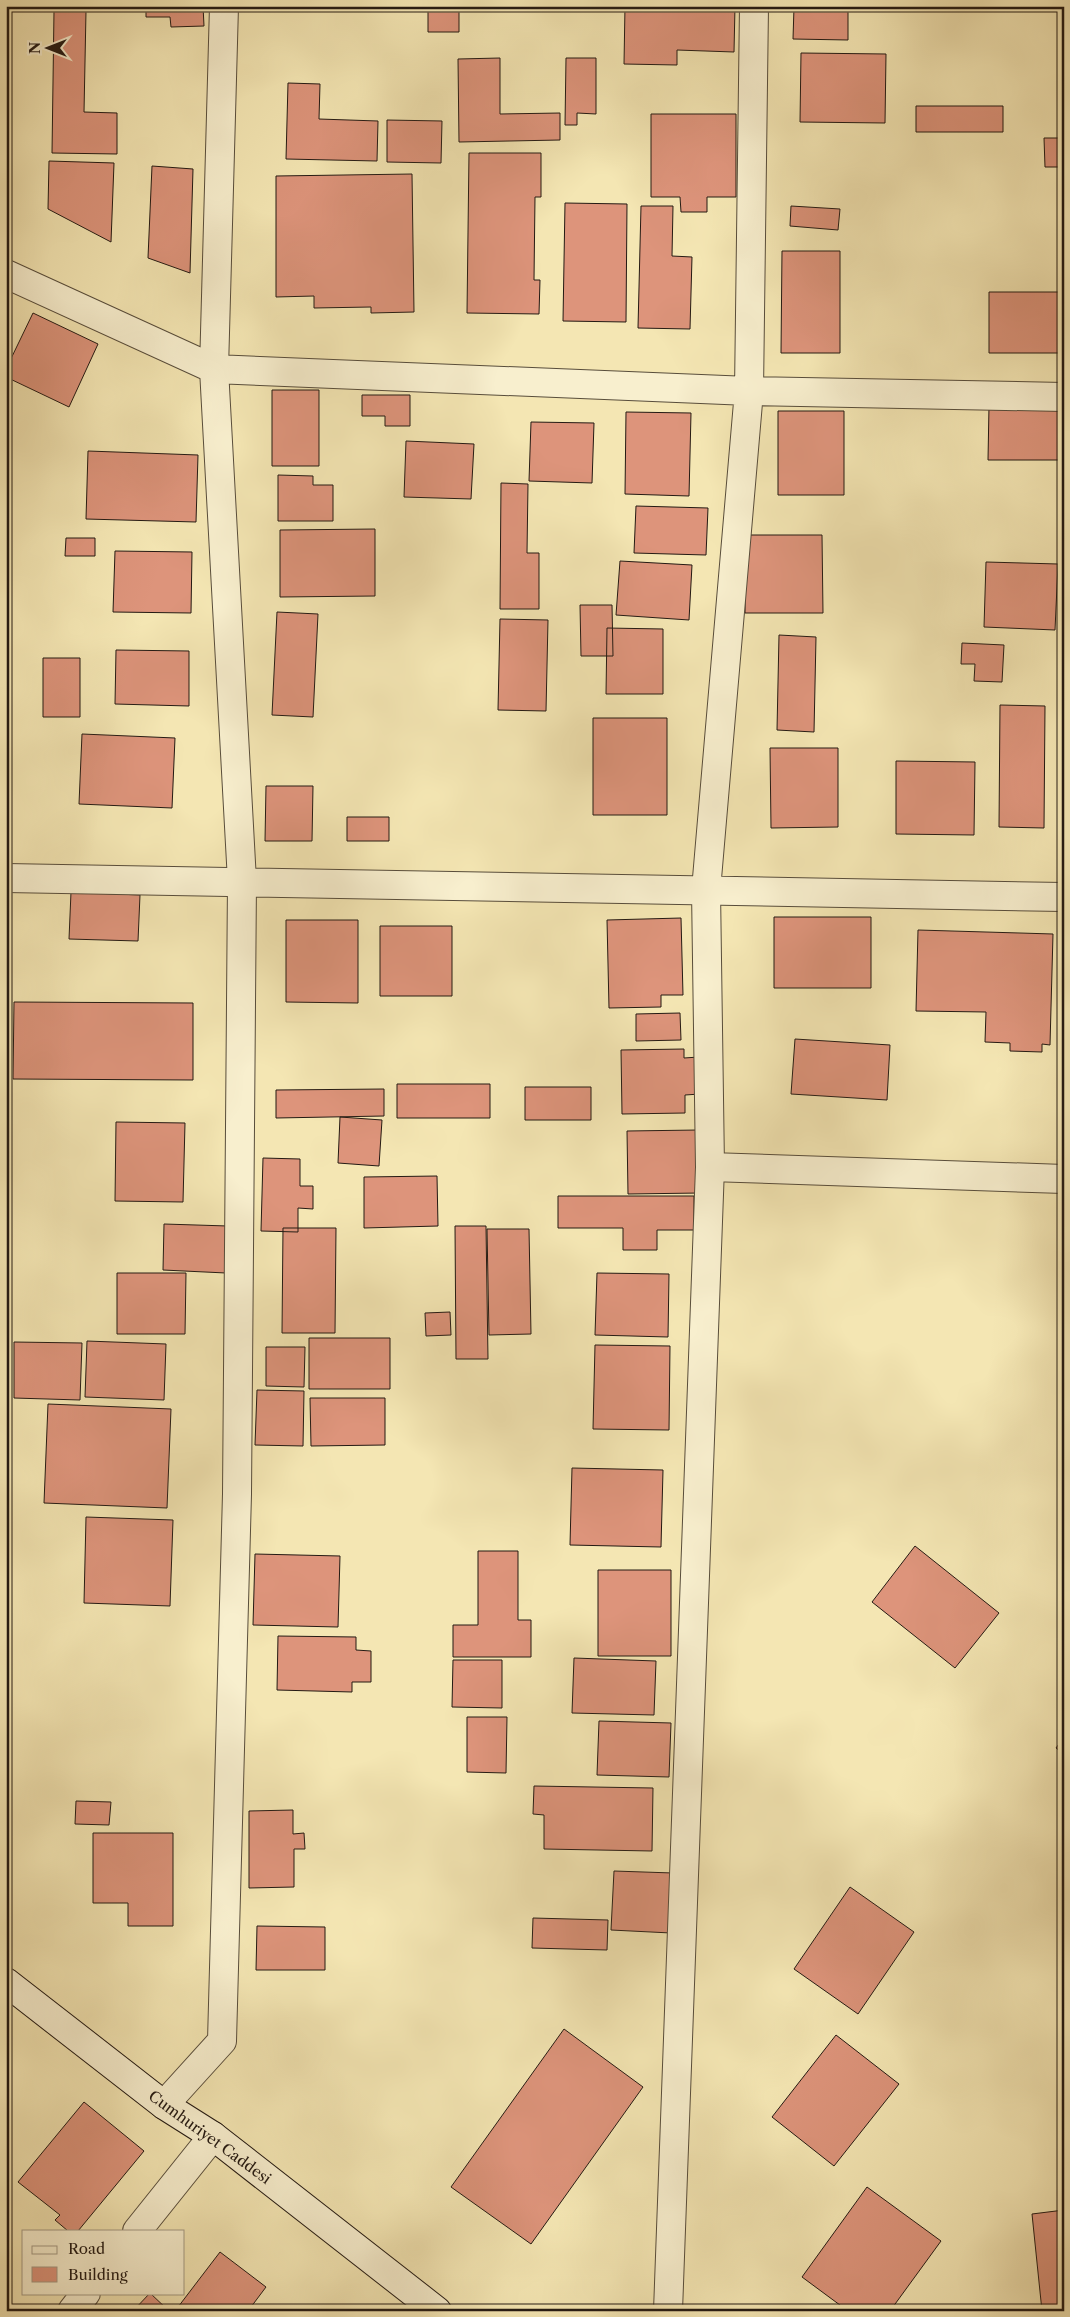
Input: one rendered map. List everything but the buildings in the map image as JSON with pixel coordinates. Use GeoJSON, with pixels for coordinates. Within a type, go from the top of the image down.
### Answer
{"type":"FeatureCollection","features":[{"type":"Feature","properties":{"kind":"street"},"geometry":{"type":"LineString","coordinates":[[164,2105],[222,2041],[237,1494],[242,881],[214,369],[224,6]]}},
{"type":"Feature","properties":{"kind":"street"},"geometry":{"type":"LineString","coordinates":[[668,2311],[710,1167],[706,890],[750,391],[754,6]]}},
{"type":"Feature","properties":{"kind":"street"},"geometry":{"type":"LineString","coordinates":[[6,274],[214,369],[750,391],[1064,397]]}},
{"type":"Feature","properties":{"kind":"street"},"geometry":{"type":"LineString","coordinates":[[6,878],[1064,897]]}},
{"type":"Feature","properties":{"kind":"street"},"geometry":{"type":"LineString","coordinates":[[710,1167],[1064,1179]]}},
{"type":"Feature","properties":{"kind":"street","name":"Cumhuriyet Caddesi"},"geometry":{"type":"LineString","coordinates":[[6,1982],[164,2105],[213,2136],[437,2311]]}},
{"type":"Feature","properties":{"kind":"street"},"geometry":{"type":"LineString","coordinates":[[138,2230],[213,2136]]}},
{"type":"Feature","properties":{"kind":"street"},"geometry":{"type":"LineString","coordinates":[[72,2311],[85,2294]]}}]}
